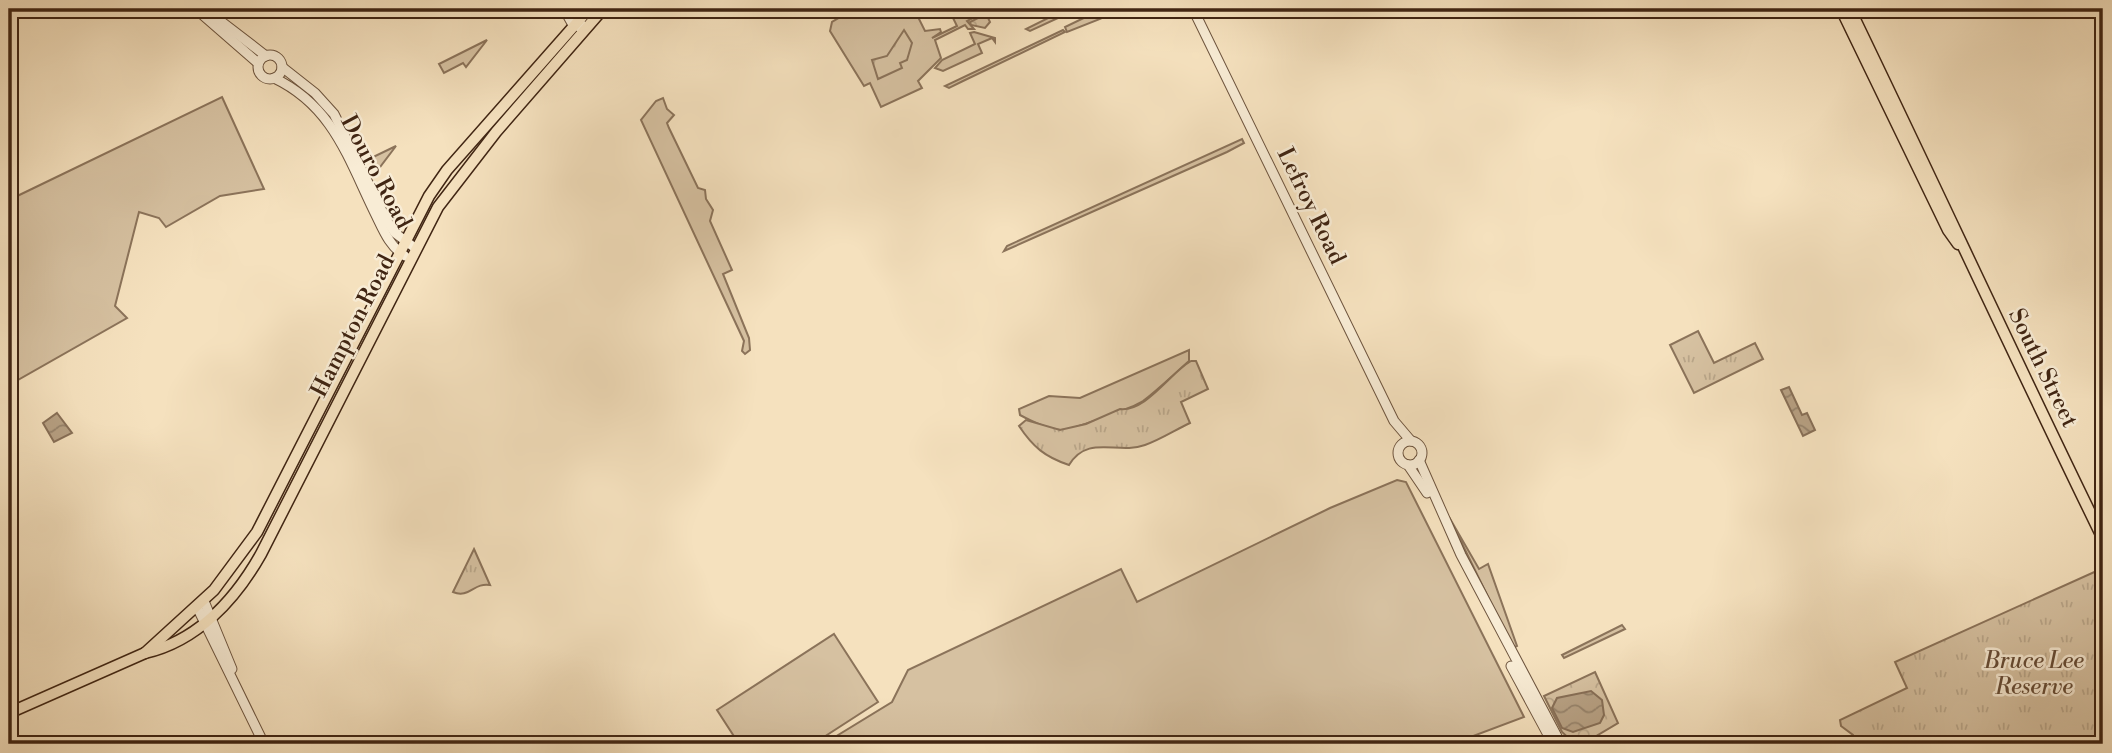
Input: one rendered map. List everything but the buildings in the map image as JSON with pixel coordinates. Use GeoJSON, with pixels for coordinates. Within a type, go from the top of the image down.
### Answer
{"type":"FeatureCollection","features":[{"type":"Feature","properties":{"kind":"main road","name":"Hampton Road"},"geometry":{"type":"LineString","coordinates":[[9,713],[145,653],[167,648],[208,621],[238,589],[261,554],[447,170],[589,9]]}},
{"type":"Feature","properties":{"kind":"main road","name":"Hampton Road"},"geometry":{"type":"LineString","coordinates":[[579,20],[603,9]]}},
{"type":"Feature","properties":{"kind":"main road","name":"South Street"},"geometry":{"type":"LineString","coordinates":[[1841,9],[2103,539]]}},
{"type":"Feature","properties":{"kind":"main road","name":"South Street"},"geometry":{"type":"LineString","coordinates":[[1850,9],[1956,226],[1963,252]]}},
{"type":"Feature","properties":{"kind":"main road","name":"Hampton Road"},"geometry":{"type":"LineString","coordinates":[[410,245],[460,176],[578,37],[579,20]]}},
{"type":"Feature","properties":{"kind":"main road","name":"Hampton Road"},"geometry":{"type":"LineString","coordinates":[[145,653],[200,604],[231,570],[257,532],[405,256]]}},
{"type":"Feature","properties":{"kind":"street"},"geometry":{"type":"LineString","coordinates":[[196,9],[258,63],[261,76],[274,78],[282,67],[276,57],[266,56],[205,9]]}},
{"type":"Feature","properties":{"kind":"street"},"geometry":{"type":"LineString","coordinates":[[564,9],[579,20]]}},
{"type":"Feature","properties":{"kind":"street","name":"Lefroy Road"},"geometry":{"type":"LineString","coordinates":[[1193,9],[1394,421],[1411,441],[1421,448],[1419,460],[1461,555],[1561,744]]}},
{"type":"Feature","properties":{"kind":"street"},"geometry":{"type":"LineString","coordinates":[[258,63],[266,56]]}},
{"type":"Feature","properties":{"kind":"street","name":"Douro Road"},"geometry":{"type":"LineString","coordinates":[[282,67],[315,93],[334,114],[387,221],[410,245]]}},
{"type":"Feature","properties":{"kind":"street","name":"Douro Road"},"geometry":{"type":"LineString","coordinates":[[274,78],[301,92],[326,118],[388,239],[405,256]]}},
{"type":"Feature","properties":{"kind":"street","name":"Lefroy Road"},"geometry":{"type":"LineString","coordinates":[[1394,421],[1399,458],[1408,465],[1429,497],[1527,699],[1553,744]]}},
{"type":"Feature","properties":{"kind":"street"},"geometry":{"type":"LineString","coordinates":[[1399,448],[1411,441]]}},
{"type":"Feature","properties":{"kind":"street"},"geometry":{"type":"LineString","coordinates":[[1408,465],[1419,460]]}},
{"type":"Feature","properties":{"kind":"street"},"geometry":{"type":"LineString","coordinates":[[200,604],[264,744]]}},
{"type":"Feature","properties":{"kind":"green space"},"geometry":{"type":"Polygon","coordinates":[[[854,9],[914,9],[925,31],[940,29],[941,32],[932,38],[957,26],[953,18],[962,13],[960,9],[971,9],[975,17],[967,21],[974,29],[968,29],[965,25],[935,40],[941,58],[918,81],[922,88],[881,107],[870,83],[864,86],[830,31],[832,22],[854,9]]]}},
{"type":"Feature","properties":{"kind":"green space"},"geometry":{"type":"Polygon","coordinates":[[[974,9],[984,9],[990,22],[985,28],[971,25],[970,22],[978,18],[974,9]]]}},
{"type":"Feature","properties":{"kind":"green space"},"geometry":{"type":"Polygon","coordinates":[[[1094,13],[1100,19],[1067,32],[1065,27],[1094,13]]]}},
{"type":"Feature","properties":{"kind":"green space"},"geometry":{"type":"Polygon","coordinates":[[[1056,14],[1058,18],[1030,31],[1026,29],[1056,14]]]}},
{"type":"Feature","properties":{"kind":"green space"},"geometry":{"type":"Polygon","coordinates":[[[904,30],[912,43],[907,60],[900,63],[902,68],[878,79],[872,60],[887,56],[904,30]]]}},
{"type":"Feature","properties":{"kind":"green space"},"geometry":{"type":"Polygon","coordinates":[[[1063,30],[1065,32],[949,88],[945,86],[1063,30]]]}},
{"type":"Feature","properties":{"kind":"green space"},"geometry":{"type":"Polygon","coordinates":[[[970,33],[995,38],[995,42],[992,38],[978,44],[982,53],[943,71],[935,68],[942,60],[975,44],[970,33]]]}},
{"type":"Feature","properties":{"kind":"green space"},"geometry":{"type":"Polygon","coordinates":[[[487,40],[466,67],[463,63],[444,73],[439,64],[487,40]]]}},
{"type":"Feature","properties":{"kind":"green space"},"geometry":{"type":"Polygon","coordinates":[[[222,97],[264,189],[220,196],[166,227],[159,218],[139,212],[115,306],[127,318],[9,385],[9,312],[13,304],[9,297],[9,200],[222,97]]]}},
{"type":"Feature","properties":{"kind":"green space"},"geometry":{"type":"Polygon","coordinates":[[[663,98],[667,109],[674,115],[667,123],[669,128],[698,188],[705,190],[706,199],[713,210],[710,221],[732,270],[723,274],[749,338],[750,350],[745,354],[742,351],[744,341],[641,120],[656,101],[663,98]]]}},
{"type":"Feature","properties":{"kind":"green space"},"geometry":{"type":"Polygon","coordinates":[[[1242,139],[1244,143],[1227,152],[1004,251],[1007,246],[1242,139]]]}},
{"type":"Feature","properties":{"kind":"green space"},"geometry":{"type":"Polygon","coordinates":[[[396,146],[377,171],[375,173],[369,159],[396,146]]]}},
{"type":"Feature","properties":{"kind":"green space"},"geometry":{"type":"Polygon","coordinates":[[[1698,331],[1714,363],[1755,343],[1763,359],[1694,393],[1670,345],[1698,331]]]}},
{"type":"Feature","properties":{"kind":"green space"},"geometry":{"type":"Polygon","coordinates":[[[1189,350],[1189,361],[1155,392],[1143,401],[1116,413],[1061,430],[1020,415],[1019,409],[1049,396],[1080,398],[1189,350]]]}},
{"type":"Feature","properties":{"kind":"green space"},"geometry":{"type":"Polygon","coordinates":[[[1191,361],[1196,361],[1208,389],[1181,402],[1190,423],[1151,443],[1134,447],[1085,450],[1069,465],[1040,450],[1019,426],[1026,420],[1060,430],[1130,408],[1148,398],[1191,361]]]}},
{"type":"Feature","properties":{"kind":"green space"},"geometry":{"type":"Polygon","coordinates":[[[1397,480],[1406,482],[1524,717],[1452,744],[833,744],[830,740],[892,702],[908,670],[1121,569],[1137,602],[1330,508],[1397,480]]]}},
{"type":"Feature","properties":{"kind":"green space"},"geometry":{"type":"Polygon","coordinates":[[[1449,517],[1479,569],[1488,564],[1517,646],[1513,648],[1449,517]]]}},
{"type":"Feature","properties":{"kind":"green space"},"geometry":{"type":"Polygon","coordinates":[[[474,549],[490,585],[459,594],[453,592],[474,549]]]}},
{"type":"Feature","properties":{"kind":"green space","name":"Bruce Lee Reserve"},"geometry":{"type":"Polygon","coordinates":[[[2101,569],[2103,744],[1857,744],[1853,735],[1841,726],[1840,720],[1907,688],[1895,662],[2101,569]]]}},
{"type":"Feature","properties":{"kind":"green space"},"geometry":{"type":"Polygon","coordinates":[[[1622,625],[1625,629],[1564,658],[1562,655],[1622,625]]]}},
{"type":"Feature","properties":{"kind":"green space"},"geometry":{"type":"Polygon","coordinates":[[[834,634],[878,702],[813,744],[739,744],[717,710],[834,634]]]}},
{"type":"Feature","properties":{"kind":"green space"},"geometry":{"type":"Polygon","coordinates":[[[1595,672],[1618,723],[1593,738],[1595,744],[1575,744],[1562,732],[1544,696],[1595,672]]]}},
{"type":"Feature","properties":{"kind":"water"},"geometry":{"type":"Polygon","coordinates":[[[1789,387],[1802,415],[1807,413],[1815,430],[1803,436],[1781,390],[1789,387]]]}},
{"type":"Feature","properties":{"kind":"water"},"geometry":{"type":"Polygon","coordinates":[[[57,413],[72,433],[54,442],[43,423],[57,413]]]}},
{"type":"Feature","properties":{"kind":"water"},"geometry":{"type":"Polygon","coordinates":[[[1591,691],[1602,700],[1604,715],[1600,723],[1573,732],[1562,728],[1552,708],[1557,698],[1591,691]]]}}]}
